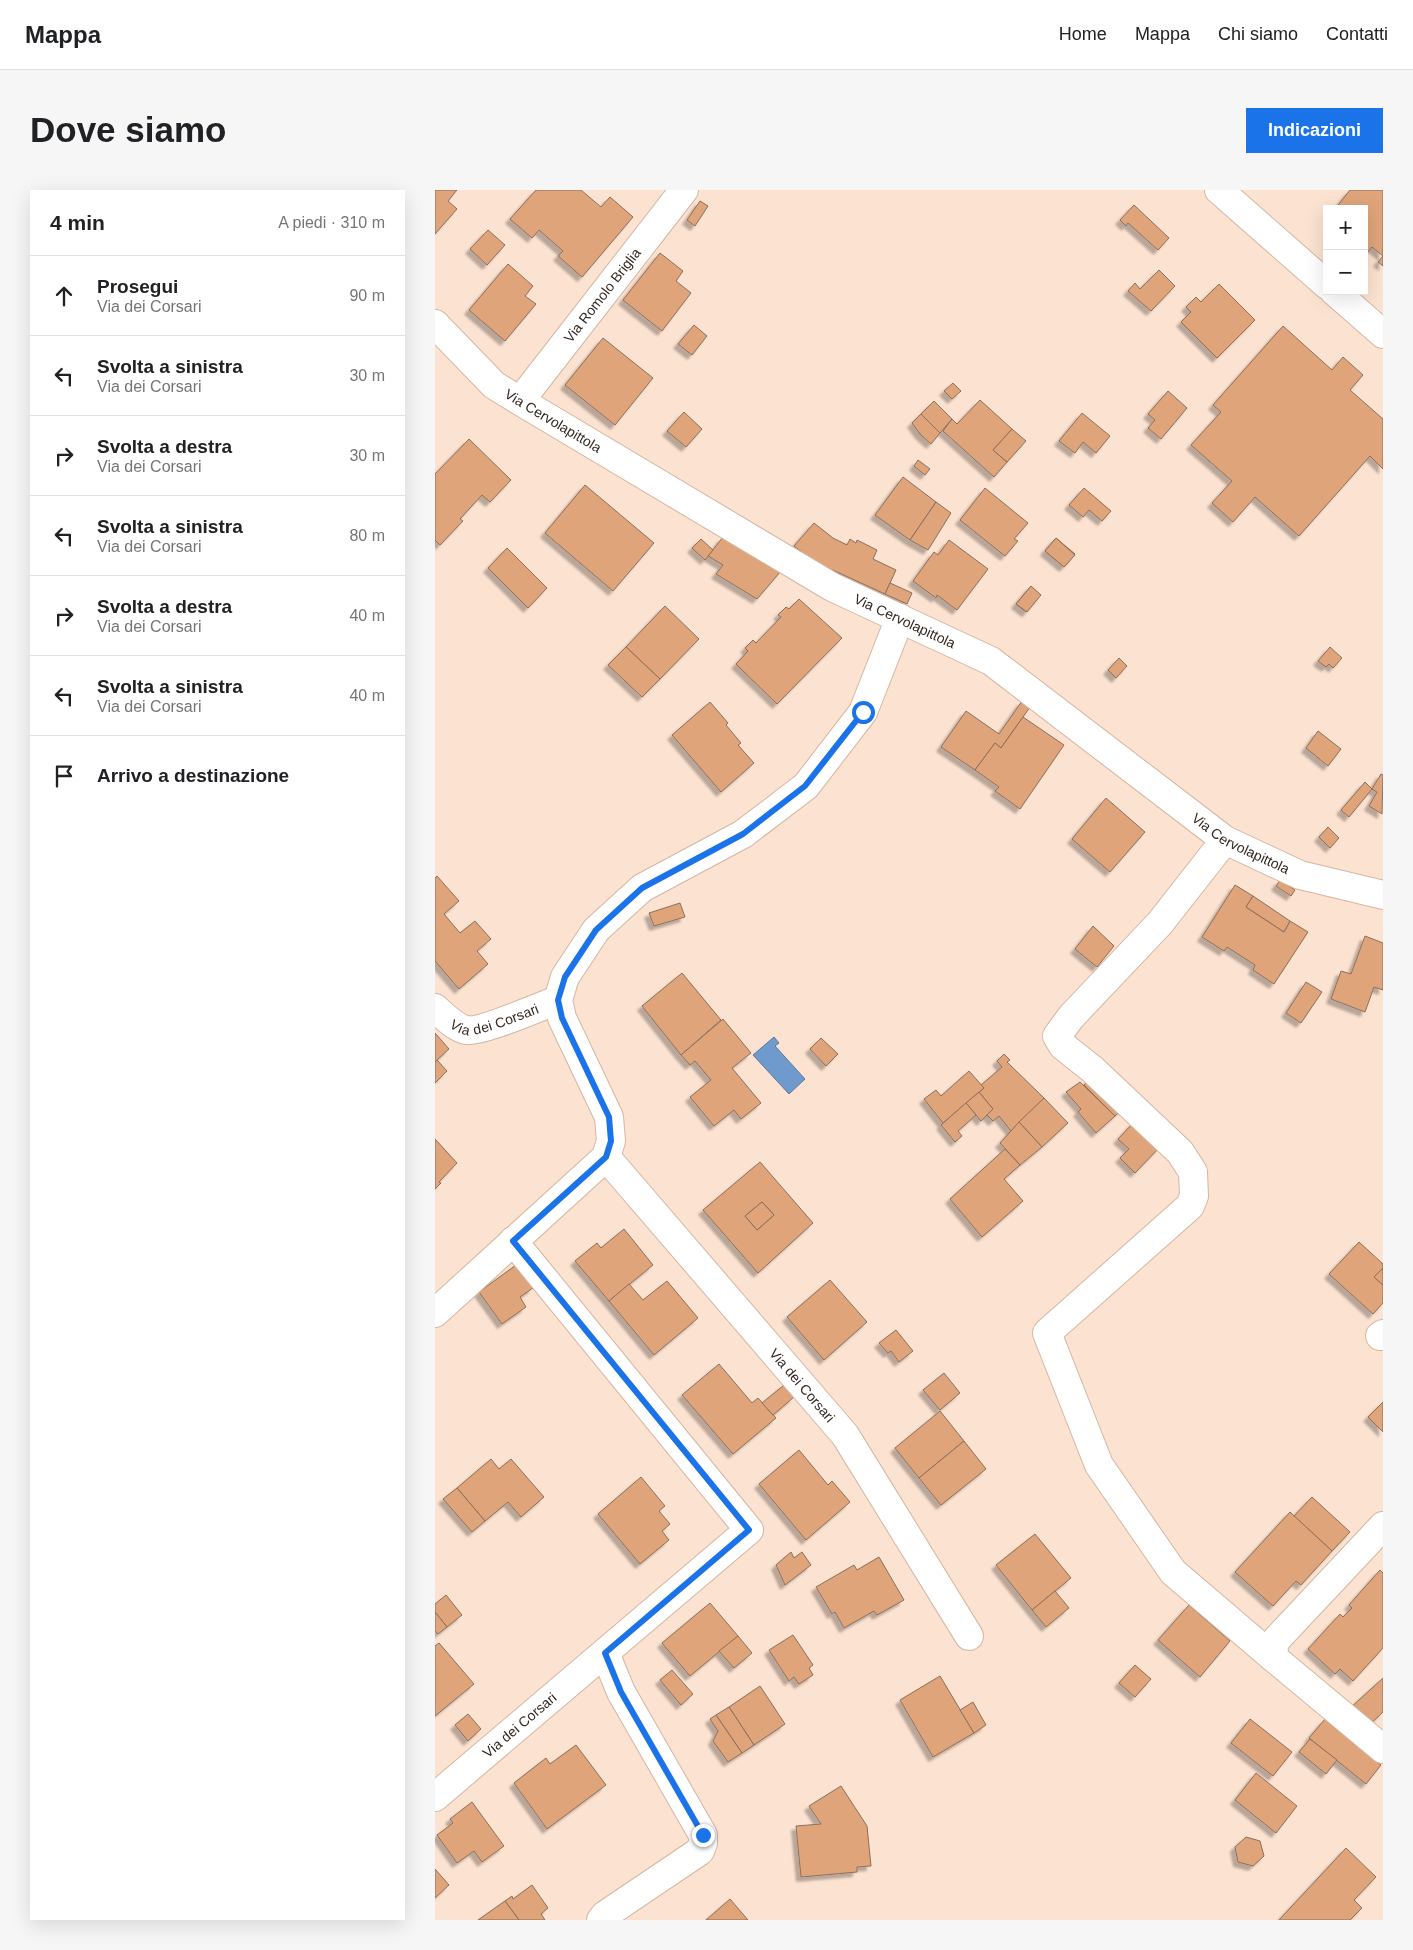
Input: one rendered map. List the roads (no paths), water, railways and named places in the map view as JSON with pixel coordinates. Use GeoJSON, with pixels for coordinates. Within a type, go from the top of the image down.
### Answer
{"type":"FeatureCollection","features":[{"type":"Feature","properties":{"kind":"street","name":"Via Romolo Briglia"},"geometry":{"type":"LineString","coordinates":[[521,401],[684,190]]}},
{"type":"Feature","properties":{"kind":"street"},"geometry":{"type":"LineString","coordinates":[[1219,190],[1323,281]]}},
{"type":"Feature","properties":{"kind":"street"},"geometry":{"type":"LineString","coordinates":[[1339,295],[1383,334]]}},
{"type":"Feature","properties":{"kind":"street","name":"Via Cervolapittola"},"geometry":{"type":"LineString","coordinates":[[435,324],[494,385],[832,587],[991,661],[1225,840],[1300,875],[1383,895]]}},
{"type":"Feature","properties":{"kind":"street","name":"Via dei Corsari"},"geometry":{"type":"LineString","coordinates":[[900,618],[863,712],[805,786],[743,834],[642,888],[596,930],[565,977],[558,1000],[562,1018],[609,1117],[611,1141],[606,1157],[845,1435],[969,1636]]}},
{"type":"Feature","properties":{"kind":"street"},"geometry":{"type":"LineString","coordinates":[[1225,840],[1160,922],[1071,1018],[1057,1036],[1063,1046],[1092,1069],[1180,1152],[1193,1172],[1195,1196],[1190,1206],[1047,1333],[1099,1465],[1173,1572],[1383,1749]]}},
{"type":"Feature","properties":{"kind":"street","name":"Via dei Corsari"},"geometry":{"type":"LineString","coordinates":[[435,1008],[451,1022],[467,1030],[483,1028],[558,1000]]}},
{"type":"Feature","properties":{"kind":"street"},"geometry":{"type":"LineString","coordinates":[[435,1313],[606,1157]]}},
{"type":"Feature","properties":{"kind":"street","name":"Via dei Corsari"},"geometry":{"type":"LineString","coordinates":[[435,1797],[749,1530],[513,1241]]}},
{"type":"Feature","properties":{"kind":"street"},"geometry":{"type":"LineString","coordinates":[[1275,1659],[1273,1647],[1277,1639],[1383,1526]]}},
{"type":"Feature","properties":{"kind":"street"},"geometry":{"type":"LineString","coordinates":[[601,1920],[605,1915],[700,1851],[703,1842],[703,1835],[621,1692],[605,1653]]}},
{"type":"Feature","properties":{"kind":"water"},"geometry":{"type":"Polygon","coordinates":[[[774,1037],[779,1043],[775,1046],[805,1079],[789,1094],[753,1055],[774,1037]]]}}]}
